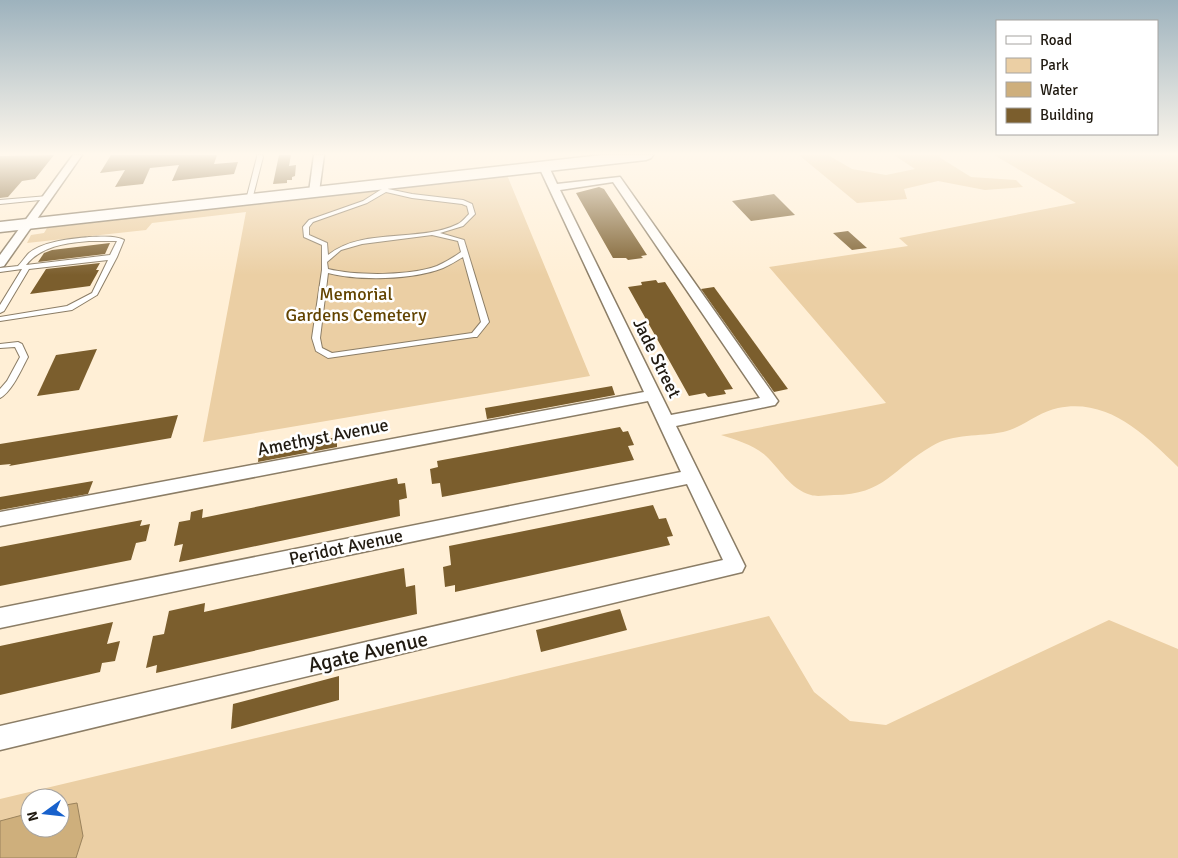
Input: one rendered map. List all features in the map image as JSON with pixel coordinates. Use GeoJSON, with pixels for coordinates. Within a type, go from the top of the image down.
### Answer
{"type":"FeatureCollection","features":[{"type":"Feature","properties":{"kind":"main road"},"geometry":{"type":"LineString","coordinates":[[0,227],[289,195]]}},
{"type":"Feature","properties":{"kind":"street"},"geometry":{"type":"LineString","coordinates":[[0,263],[50,195]]}},
{"type":"Feature","properties":{"kind":"street","name":"Jade Street"},"geometry":{"type":"LineString","coordinates":[[557,195],[735,566]]}},
{"type":"Feature","properties":{"kind":"street"},"geometry":{"type":"LineString","coordinates":[[627,195],[770,401],[666,422]]}},
{"type":"Feature","properties":{"kind":"street","name":"Amethyst Avenue"},"geometry":{"type":"LineString","coordinates":[[0,519],[653,395]]}},
{"type":"Feature","properties":{"kind":"street","name":"Peridot Avenue"},"geometry":{"type":"LineString","coordinates":[[0,618],[692,476]]}},
{"type":"Feature","properties":{"kind":"street","name":"Agate Avenue"},"geometry":{"type":"LineString","coordinates":[[0,738],[735,566]]}},
{"type":"Feature","properties":{"kind":"lane"},"geometry":{"type":"LineString","coordinates":[[249,200],[250,195]]}},
{"type":"Feature","properties":{"kind":"lane"},"geometry":{"type":"LineString","coordinates":[[375,195],[365,202],[311,221],[306,227],[306,236],[325,244],[361,242],[432,233],[461,225]]}},
{"type":"Feature","properties":{"kind":"lane"},"geometry":{"type":"LineString","coordinates":[[325,244],[325,270],[316,338],[319,349],[331,356],[474,335],[484,322],[464,253],[459,227],[472,214],[470,206],[457,201],[409,195]]}},
{"type":"Feature","properties":{"kind":"lane"},"geometry":{"type":"LineString","coordinates":[[0,202],[48,198]]}},
{"type":"Feature","properties":{"kind":"lane"},"geometry":{"type":"LineString","coordinates":[[432,233],[461,240]]}},
{"type":"Feature","properties":{"kind":"lane"},"geometry":{"type":"LineString","coordinates":[[0,311],[32,254],[50,245],[110,238],[121,240],[95,294],[69,308],[0,319]]}},
{"type":"Feature","properties":{"kind":"lane"},"geometry":{"type":"LineString","coordinates":[[324,261],[339,249],[361,242]]}},
{"type":"Feature","properties":{"kind":"lane"},"geometry":{"type":"LineString","coordinates":[[325,270],[360,277],[426,270],[434,269],[464,253]]}},
{"type":"Feature","properties":{"kind":"lane"},"geometry":{"type":"LineString","coordinates":[[0,270],[114,257]]}},
{"type":"Feature","properties":{"kind":"lane"},"geometry":{"type":"LineString","coordinates":[[0,346],[18,344],[24,357],[0,396]]}},
{"type":"Feature","properties":{"kind":"green space","name":"Memorial Gardens Cemetery"},"geometry":{"type":"Polygon","coordinates":[[[333,195],[515,195],[590,376],[203,442],[246,212],[152,223],[146,230],[27,243],[31,235],[44,233],[47,228],[333,195]]]}},
{"type":"Feature","properties":{"kind":"green space"},"geometry":{"type":"Polygon","coordinates":[[[847,195],[906,195],[907,199],[857,203],[847,195]]]}},
{"type":"Feature","properties":{"kind":"green space"},"geometry":{"type":"Polygon","coordinates":[[[1062,195],[1178,195],[1178,467],[1153,443],[1125,422],[1094,408],[1076,406],[1051,410],[1003,432],[958,437],[940,442],[919,454],[877,485],[851,494],[816,496],[797,488],[766,456],[756,449],[721,435],[886,403],[769,267],[908,246],[899,238],[1076,203],[1062,195]]]}},
{"type":"Feature","properties":{"kind":"green space"},"geometry":{"type":"Polygon","coordinates":[[[769,616],[814,692],[850,721],[886,725],[1109,620],[1178,649],[1178,858],[0,858],[0,799],[20,794],[20,838],[70,838],[70,788],[46,788],[769,616]]]}},
{"type":"Feature","properties":{"kind":"water"},"geometry":{"type":"Polygon","coordinates":[[[77,803],[83,836],[76,858],[0,858],[0,821],[20,816],[20,838],[70,838],[70,804],[77,803]]]}},
{"type":"Feature","properties":{"kind":"building"},"geometry":{"type":"Polygon","coordinates":[[[0,195],[10,195],[8,197],[0,198],[0,195]]]}},
{"type":"Feature","properties":{"kind":"building"},"geometry":{"type":"Polygon","coordinates":[[[577,195],[608,195],[647,255],[641,256],[643,258],[628,260],[626,258],[613,258],[577,195]]]}},
{"type":"Feature","properties":{"kind":"building"},"geometry":{"type":"Polygon","coordinates":[[[775,195],[795,215],[751,221],[732,201],[775,195]]]}},
{"type":"Feature","properties":{"kind":"building"},"geometry":{"type":"Polygon","coordinates":[[[848,231],[867,248],[852,250],[833,233],[848,231]]]}},
{"type":"Feature","properties":{"kind":"building"},"geometry":{"type":"Polygon","coordinates":[[[110,243],[105,254],[38,262],[44,253],[52,250],[110,243]]]}},
{"type":"Feature","properties":{"kind":"building"},"geometry":{"type":"Polygon","coordinates":[[[100,263],[96,270],[99,270],[90,286],[30,294],[46,269],[100,263]]]}},
{"type":"Feature","properties":{"kind":"building"},"geometry":{"type":"Polygon","coordinates":[[[656,280],[658,283],[665,282],[733,389],[724,390],[726,394],[708,397],[705,393],[689,396],[628,287],[642,285],[641,282],[656,280]]]}},
{"type":"Feature","properties":{"kind":"building"},"geometry":{"type":"Polygon","coordinates":[[[714,287],[788,389],[774,392],[701,289],[714,287]]]}},
{"type":"Feature","properties":{"kind":"building"},"geometry":{"type":"Polygon","coordinates":[[[97,349],[79,390],[37,396],[56,355],[97,349]]]}},
{"type":"Feature","properties":{"kind":"building"},"geometry":{"type":"Polygon","coordinates":[[[612,386],[615,395],[487,419],[485,408],[612,386]]]}},
{"type":"Feature","properties":{"kind":"building"},"geometry":{"type":"Polygon","coordinates":[[[178,415],[171,438],[9,466],[11,464],[0,465],[0,444],[178,415]]]}},
{"type":"Feature","properties":{"kind":"building"},"geometry":{"type":"Polygon","coordinates":[[[620,427],[623,432],[628,431],[634,445],[628,446],[634,460],[442,497],[440,483],[432,484],[430,469],[438,467],[437,461],[620,427]]]}},
{"type":"Feature","properties":{"kind":"building"},"geometry":{"type":"Polygon","coordinates":[[[337,437],[337,447],[258,462],[259,452],[337,437]]]}},
{"type":"Feature","properties":{"kind":"building"},"geometry":{"type":"Polygon","coordinates":[[[397,478],[398,484],[405,483],[407,498],[399,500],[400,516],[179,562],[183,544],[174,546],[179,522],[190,520],[191,512],[203,509],[202,518],[397,478]]]}},
{"type":"Feature","properties":{"kind":"building"},"geometry":{"type":"Polygon","coordinates":[[[93,481],[88,494],[0,510],[0,497],[93,481]]]}},
{"type":"Feature","properties":{"kind":"building"},"geometry":{"type":"Polygon","coordinates":[[[653,505],[659,519],[666,518],[673,536],[667,537],[670,545],[455,592],[455,585],[445,587],[443,567],[451,565],[449,546],[653,505]]]}},
{"type":"Feature","properties":{"kind":"building"},"geometry":{"type":"Polygon","coordinates":[[[142,520],[140,526],[150,524],[146,541],[136,543],[131,560],[0,586],[0,547],[142,520]]]}},
{"type":"Feature","properties":{"kind":"building"},"geometry":{"type":"Polygon","coordinates":[[[404,568],[406,587],[415,585],[417,614],[156,673],[157,665],[146,668],[153,636],[164,634],[169,611],[205,603],[204,612],[404,568]]]}},
{"type":"Feature","properties":{"kind":"building"},"geometry":{"type":"Polygon","coordinates":[[[620,609],[627,630],[541,652],[536,630],[620,609]]]}},
{"type":"Feature","properties":{"kind":"building"},"geometry":{"type":"Polygon","coordinates":[[[113,622],[107,644],[120,641],[115,661],[102,663],[100,672],[0,695],[0,646],[113,622]]]}},
{"type":"Feature","properties":{"kind":"building"},"geometry":{"type":"Polygon","coordinates":[[[339,676],[339,700],[231,729],[233,704],[339,676]]]}}]}
